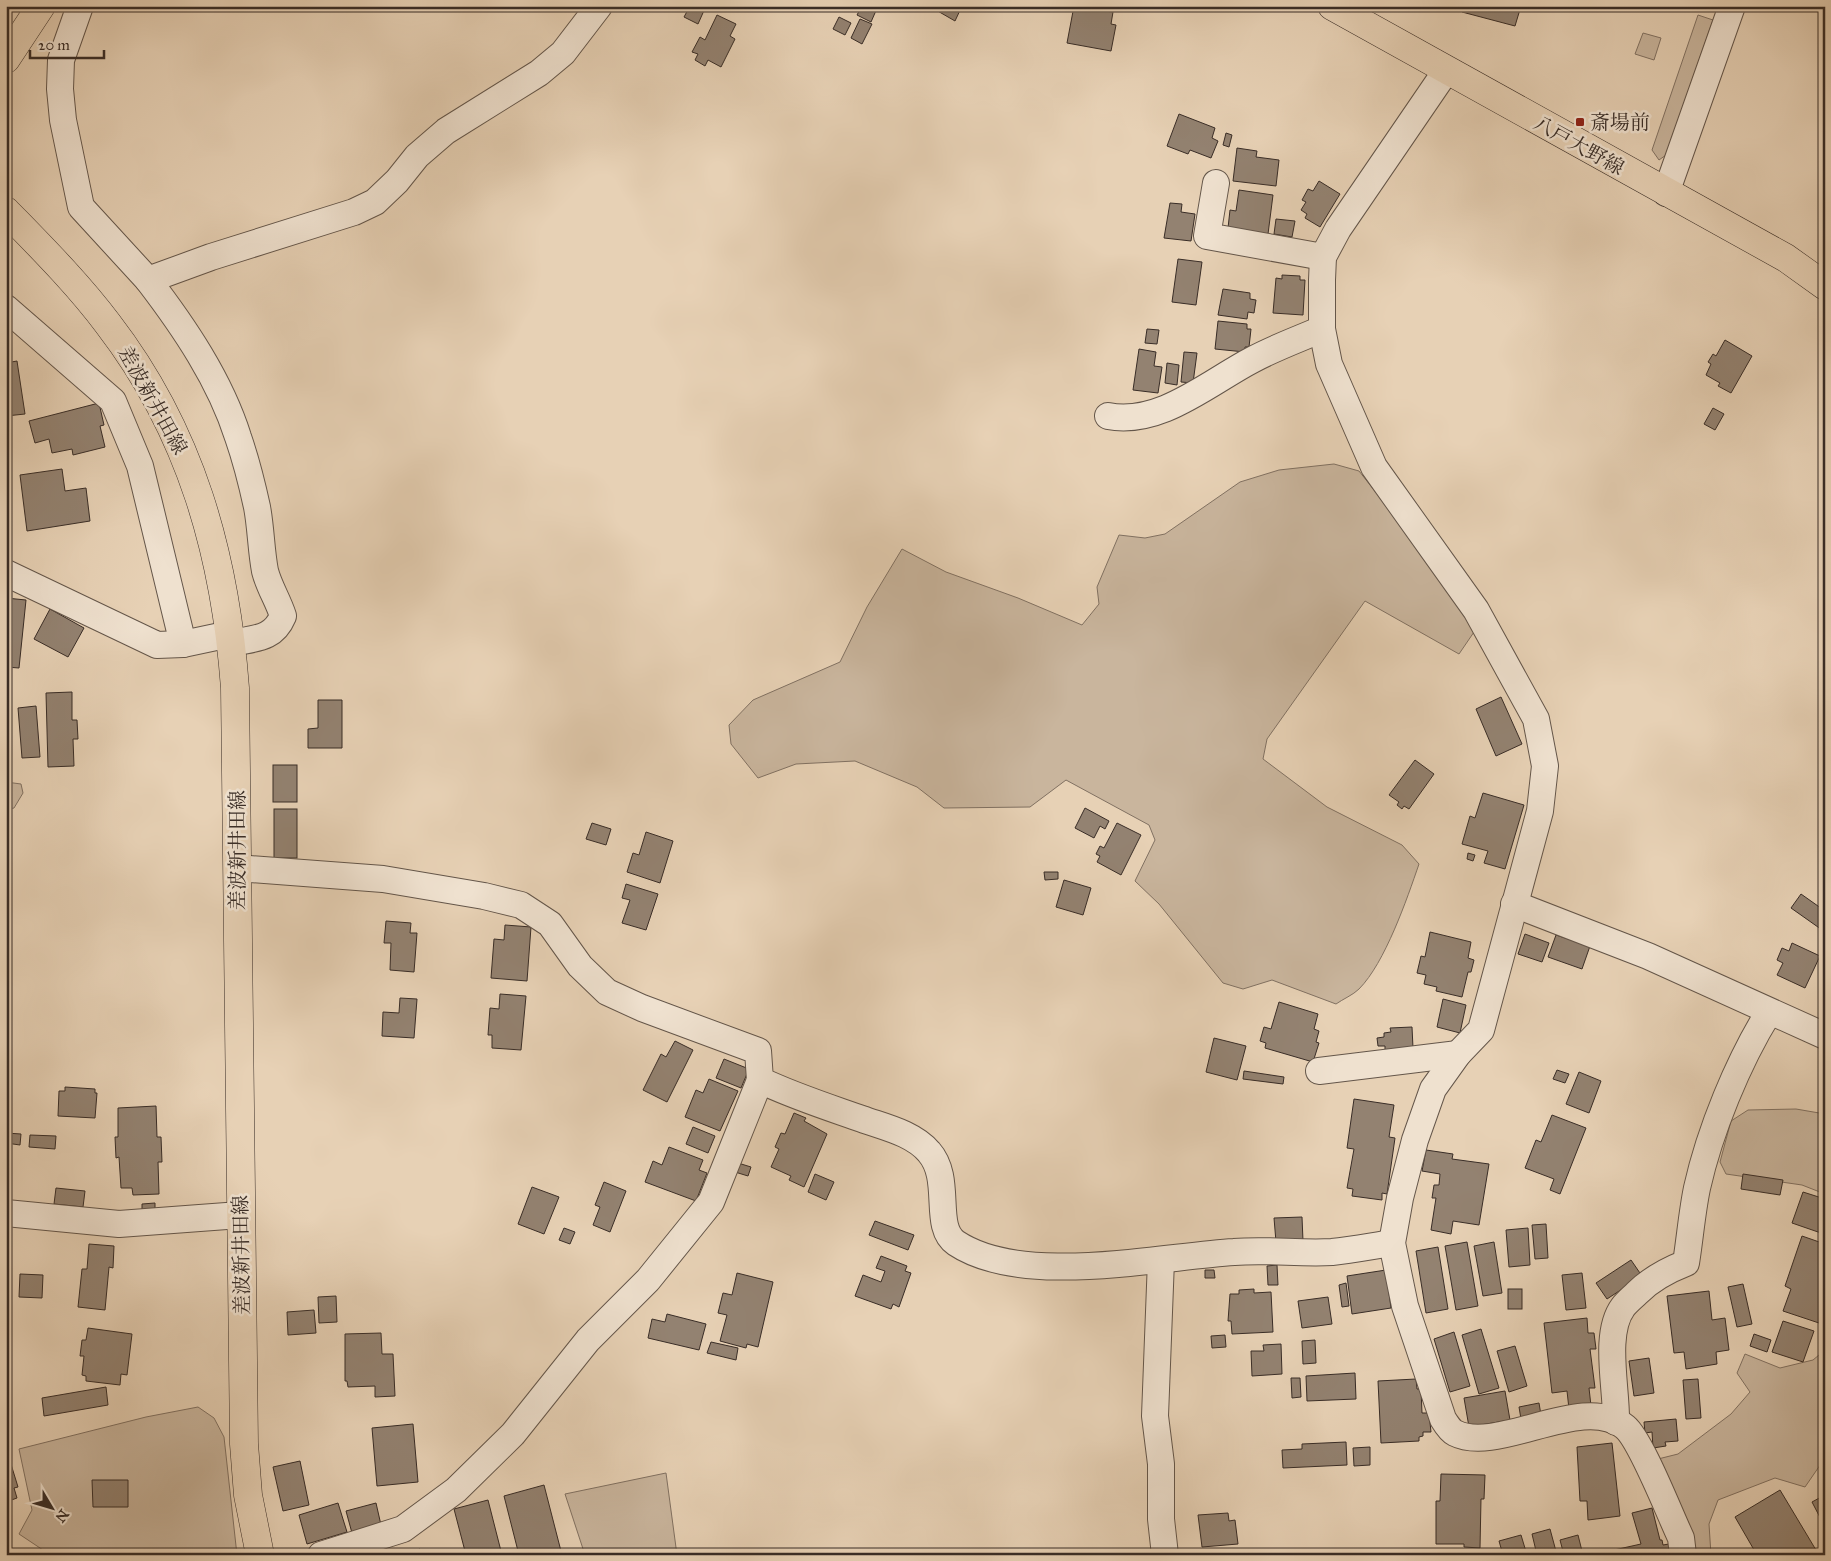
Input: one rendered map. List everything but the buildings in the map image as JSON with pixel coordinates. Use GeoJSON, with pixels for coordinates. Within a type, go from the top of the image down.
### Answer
{"type":"FeatureCollection","features":[{"type":"Feature","properties":{"kind":"main road"},"geometry":{"type":"LineString","coordinates":[[6,59],[41,6]]}},
{"type":"Feature","properties":{"kind":"main road","name":"八戸大野線"},"geometry":{"type":"LineString","coordinates":[[1340,8],[1446,71],[1786,258],[1825,286]]}},
{"type":"Feature","properties":{"kind":"main road","name":"差波新井田線"},"geometry":{"type":"LineString","coordinates":[[6,211],[60,268],[108,324],[146,378],[178,436],[199,492],[215,549],[231,639],[237,753],[240,1215],[244,1444],[248,1495],[260,1555]]}},
{"type":"Feature","properties":{"kind":"street"},"geometry":{"type":"LineString","coordinates":[[6,573],[157,645],[183,644],[270,634],[278,628],[283,616],[269,588],[257,507],[238,436],[218,389],[170,309],[148,280],[82,207],[63,120],[60,89],[61,60],[80,6]]}},
{"type":"Feature","properties":{"kind":"street"},"geometry":{"type":"LineString","coordinates":[[148,280],[210,257],[354,212],[375,202],[397,181],[417,156],[446,131],[539,73],[563,53],[599,6]]}},
{"type":"Feature","properties":{"kind":"street"},"geometry":{"type":"LineString","coordinates":[[1666,192],[1732,6]]}},
{"type":"Feature","properties":{"kind":"street"},"geometry":{"type":"LineString","coordinates":[[1446,71],[1338,230],[1324,256],[1322,329],[1329,364],[1374,466],[1476,610],[1536,719],[1545,766],[1540,811],[1481,1030],[1458,1054],[1432,1089],[1415,1140],[1392,1243],[1405,1306],[1443,1419],[1454,1433],[1478,1439],[1591,1415],[1626,1427],[1638,1444],[1681,1538],[1683,1555]]}},
{"type":"Feature","properties":{"kind":"street"},"geometry":{"type":"LineString","coordinates":[[1216,183],[1207,236],[1324,256]]}},
{"type":"Feature","properties":{"kind":"street"},"geometry":{"type":"LineString","coordinates":[[6,308],[113,401],[140,466],[183,644]]}},
{"type":"Feature","properties":{"kind":"street"},"geometry":{"type":"LineString","coordinates":[[1108,416],[1126,419],[1163,409],[1192,395],[1252,360],[1322,329]]}},
{"type":"Feature","properties":{"kind":"street"},"geometry":{"type":"LineString","coordinates":[[237,868],[383,878],[484,896],[521,905],[550,924],[580,966],[607,992],[642,1008],[758,1051],[760,1080],[711,1202],[648,1280],[588,1340],[513,1434],[456,1490],[403,1530],[321,1555]]}},
{"type":"Feature","properties":{"kind":"street"},"geometry":{"type":"LineString","coordinates":[[1514,904],[1648,956],[1825,1036]]}},
{"type":"Feature","properties":{"kind":"street"},"geometry":{"type":"LineString","coordinates":[[1616,1422],[1612,1347],[1614,1326],[1622,1308],[1642,1288],[1668,1270],[1686,1263],[1697,1188],[1714,1129],[1756,1033],[1769,1012]]}},
{"type":"Feature","properties":{"kind":"street"},"geometry":{"type":"LineString","coordinates":[[1319,1070],[1458,1054]]}},
{"type":"Feature","properties":{"kind":"street"},"geometry":{"type":"LineString","coordinates":[[760,1080],[780,1090],[908,1136],[929,1152],[938,1167],[943,1186],[943,1226],[952,1241],[971,1252],[993,1260],[1062,1267],[1161,1260],[1235,1252],[1333,1252],[1392,1243]]}},
{"type":"Feature","properties":{"kind":"street"},"geometry":{"type":"LineString","coordinates":[[6,1213],[119,1224],[240,1215]]}},
{"type":"Feature","properties":{"kind":"street"},"geometry":{"type":"LineString","coordinates":[[1161,1260],[1155,1416],[1161,1464],[1161,1519],[1165,1555]]}},
{"type":"Feature","properties":{"kind":"shaded area"},"geometry":{"type":"Polygon","coordinates":[[[1698,15],[1713,20],[1666,155],[1659,160],[1652,150],[1698,15]]]}},
{"type":"Feature","properties":{"kind":"shaded area"},"geometry":{"type":"Polygon","coordinates":[[[1643,33],[1661,38],[1654,60],[1635,54],[1643,33]]]}},
{"type":"Feature","properties":{"kind":"shaded area"},"geometry":{"type":"Polygon","coordinates":[[[1334,464],[1359,471],[1401,524],[1461,609],[1474,632],[1459,654],[1365,601],[1267,739],[1263,759],[1327,807],[1402,845],[1419,864],[1394,930],[1378,963],[1369,978],[1359,989],[1336,1004],[1272,980],[1243,989],[1223,983],[1159,904],[1135,881],[1155,840],[1149,825],[1066,780],[1030,807],[944,808],[917,787],[855,761],[796,764],[758,778],[731,744],[729,725],[753,700],[840,662],[867,607],[902,549],[946,572],[1018,598],[1082,625],[1099,604],[1097,587],[1119,535],[1145,538],[1165,534],[1240,482],[1279,470],[1334,464]]]}},
{"type":"Feature","properties":{"kind":"shaded area"},"geometry":{"type":"Polygon","coordinates":[[[6,782],[21,784],[23,793],[14,808],[6,810],[6,782]]]}},
{"type":"Feature","properties":{"kind":"shaded area"},"geometry":{"type":"Polygon","coordinates":[[[1796,1109],[1825,1114],[1825,1194],[1802,1185],[1726,1174],[1720,1162],[1731,1121],[1748,1110],[1796,1109]]]}},
{"type":"Feature","properties":{"kind":"shaded area"},"geometry":{"type":"Polygon","coordinates":[[[1825,1350],[1825,1458],[1805,1487],[1775,1478],[1718,1500],[1709,1524],[1711,1555],[1693,1555],[1654,1460],[1678,1454],[1731,1414],[1750,1392],[1737,1373],[1745,1354],[1780,1368],[1813,1360],[1825,1350]]]}},
{"type":"Feature","properties":{"kind":"shaded area"},"geometry":{"type":"Polygon","coordinates":[[[198,1407],[214,1418],[224,1437],[237,1555],[85,1555],[81,1551],[46,1552],[19,1534],[32,1510],[19,1449],[146,1417],[198,1407]]]}},
{"type":"Feature","properties":{"kind":"shaded area"},"geometry":{"type":"Polygon","coordinates":[[[666,1473],[677,1555],[585,1555],[565,1494],[666,1473]]]}},
{"type":"Feature","properties":{"kind":"place","name":"斎場前"},"geometry":{"type":"Point","coordinates":[1580,122]}}]}
